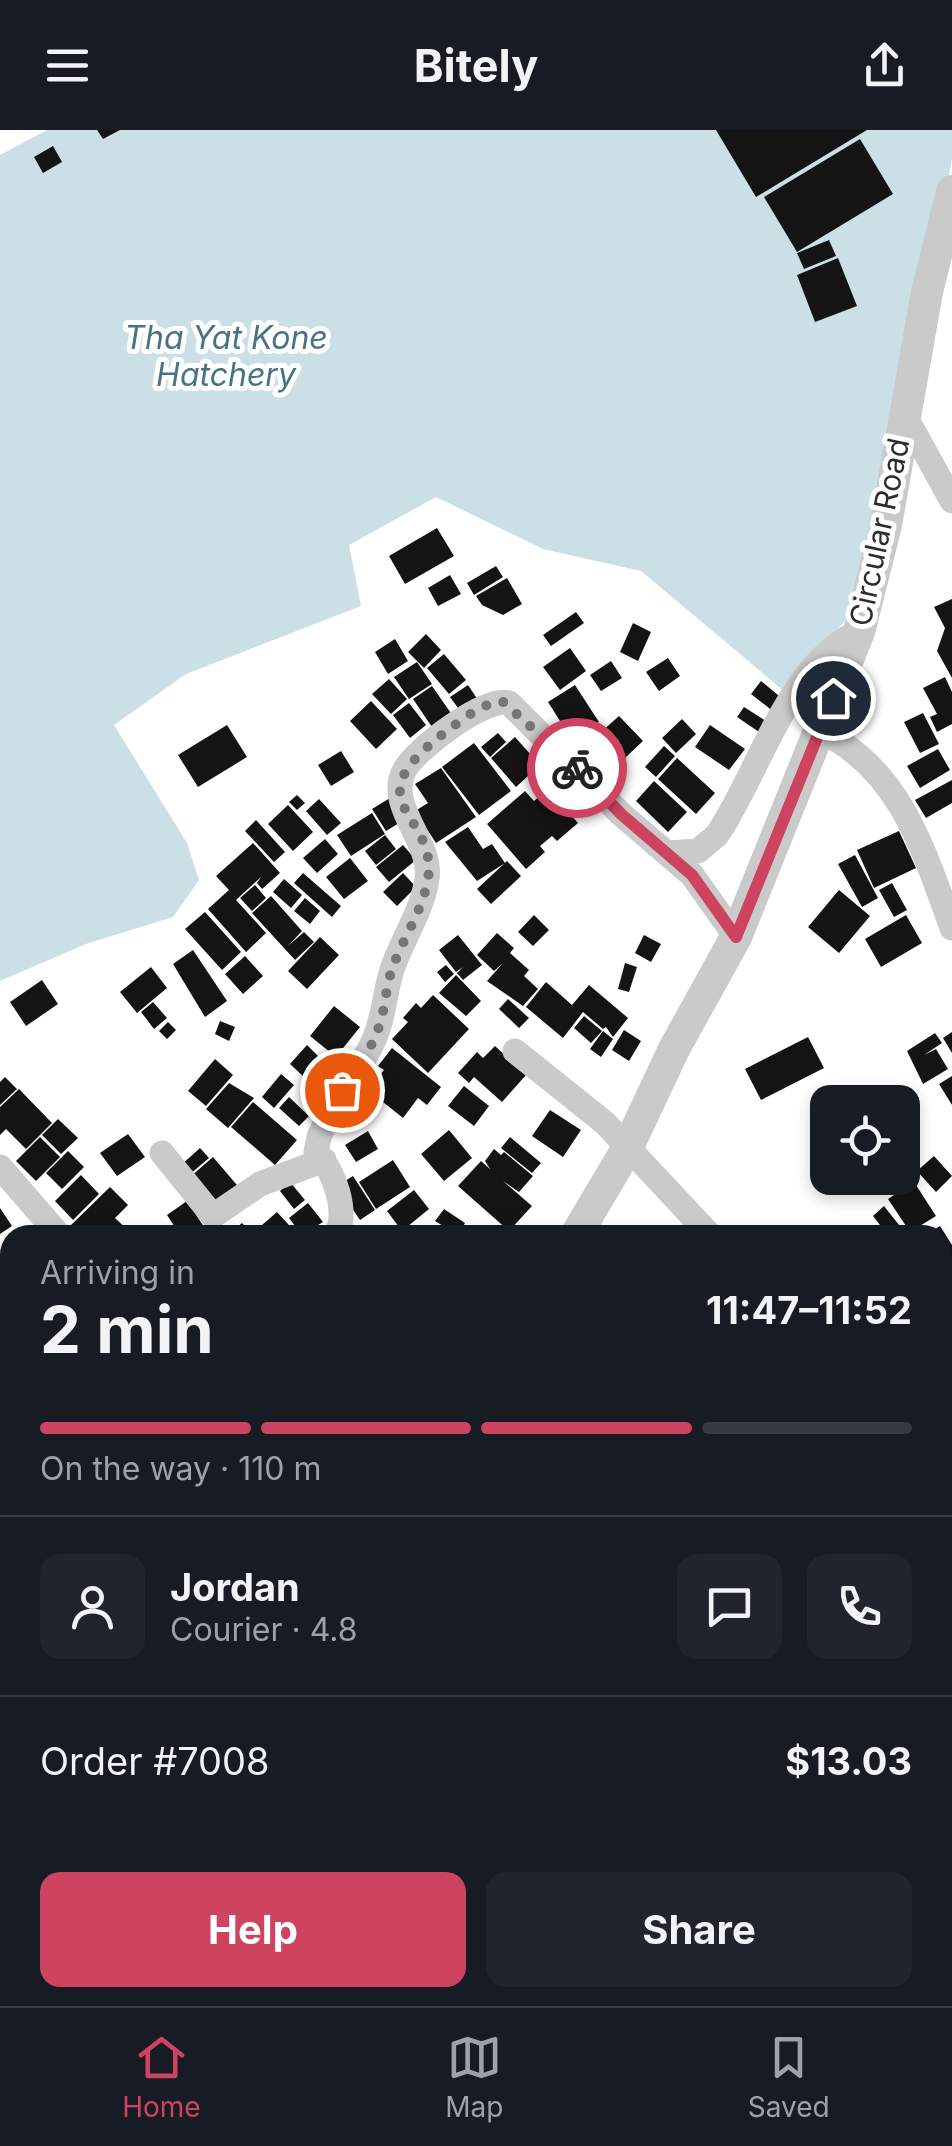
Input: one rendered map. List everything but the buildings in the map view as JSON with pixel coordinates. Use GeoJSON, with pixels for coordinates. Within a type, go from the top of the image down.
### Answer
{"type":"FeatureCollection","features":[{"type":"Feature","properties":{"kind":"street","name":"Circular Road"},"geometry":{"type":"LineString","coordinates":[[582,1225],[627,1149],[674,1049],[736,937],[859,632],[886,525],[904,414],[952,191]]}},
{"type":"Feature","properties":{"kind":"street"},"geometry":{"type":"LineString","coordinates":[[904,414],[952,501]]}},
{"type":"Feature","properties":{"kind":"street"},"geometry":{"type":"LineString","coordinates":[[667,852],[698,850],[718,834],[798,689],[840,640],[859,632]]}},
{"type":"Feature","properties":{"kind":"street"},"geometry":{"type":"LineString","coordinates":[[340,1224],[324,1160],[316,1152],[319,1136],[372,1045],[392,967],[428,880],[428,864],[400,785],[414,757],[481,708],[509,703],[621,814],[692,875],[736,937]]}},
{"type":"Feature","properties":{"kind":"street"},"geometry":{"type":"LineString","coordinates":[[820,731],[864,756],[890,790],[920,841],[952,928]]}},
{"type":"Feature","properties":{"kind":"street"},"geometry":{"type":"LineString","coordinates":[[515,1051],[605,1122],[702,1225]]}},
{"type":"Feature","properties":{"kind":"street"},"geometry":{"type":"LineString","coordinates":[[162,1153],[213,1216],[260,1184],[324,1160]]}},
{"type":"Feature","properties":{"kind":"street"},"geometry":{"type":"LineString","coordinates":[[0,1167],[49,1225]]}},
{"type":"Feature","properties":{"kind":"water","name":"Tha Yat Kone Hatchery"},"geometry":{"type":"Polygon","coordinates":[[[47,130],[952,130],[952,159],[874,586],[785,692],[641,571],[543,549],[436,497],[349,545],[361,606],[186,674],[114,725],[187,843],[199,880],[173,917],[86,944],[0,981],[0,155],[47,130]]]}},
{"type":"Feature","properties":{"kind":"way so far"},"geometry":{"type":"LineString","coordinates":[[342,1090],[379,1028],[392,967],[428,880],[428,864],[403,803],[403,772],[414,757],[450,729],[488,704],[502,701],[529,720],[577,768]]}},
{"type":"Feature","properties":{"kind":"route"},"geometry":{"type":"LineString","coordinates":[[577,768],[621,814],[692,875],[736,937],[833,698]]}}]}
